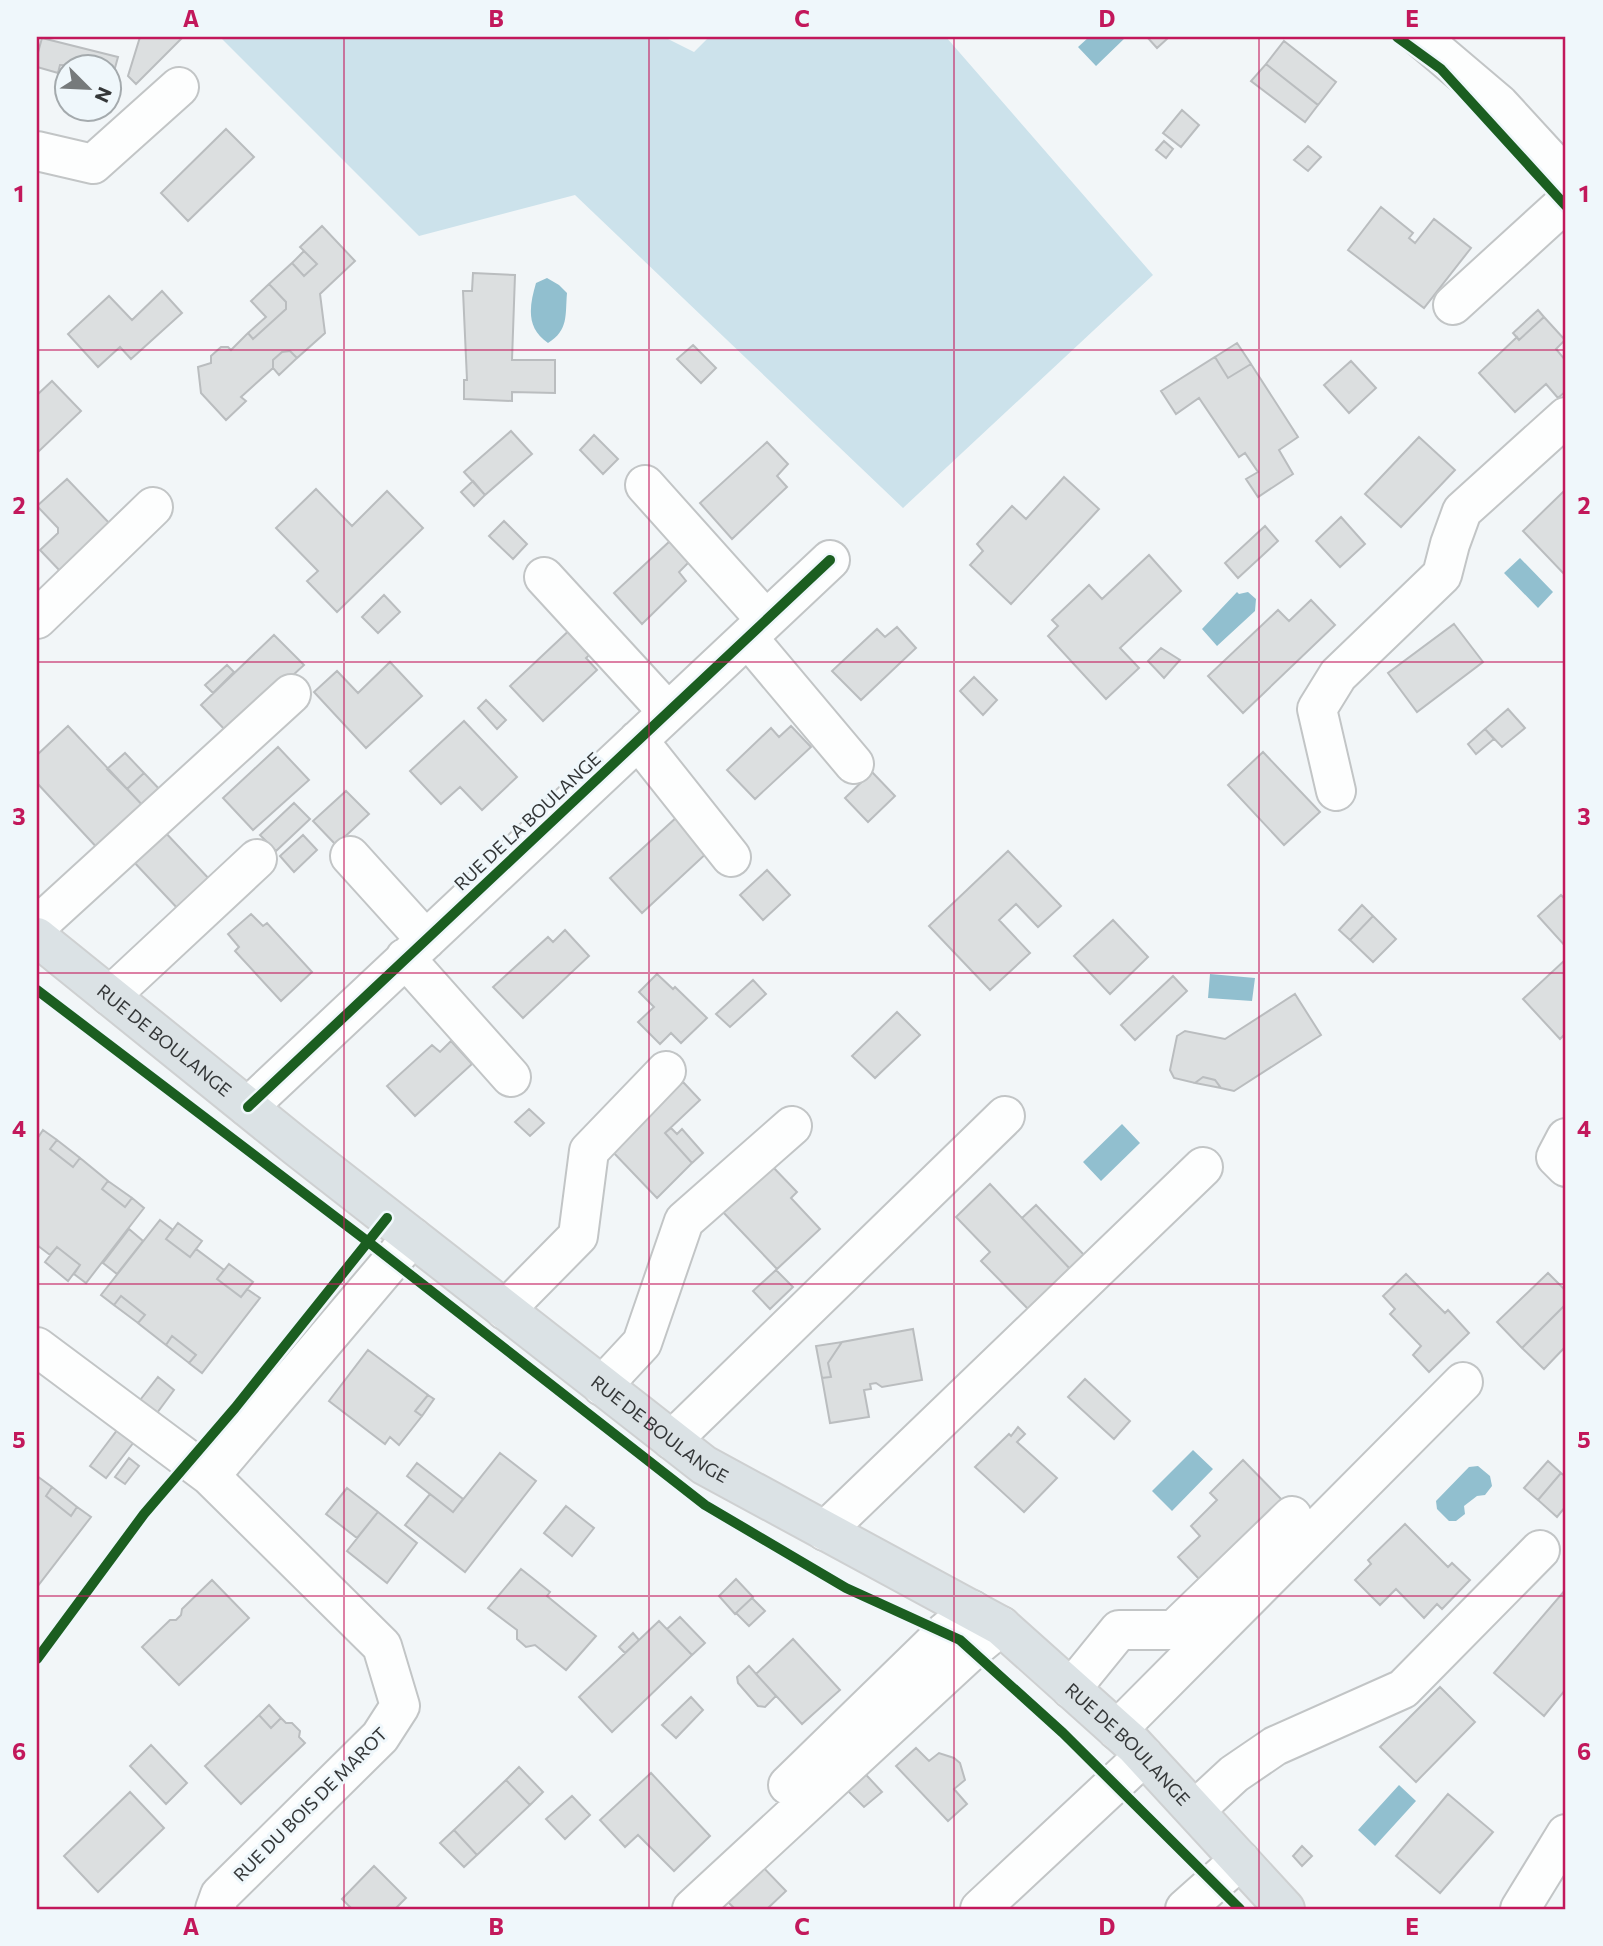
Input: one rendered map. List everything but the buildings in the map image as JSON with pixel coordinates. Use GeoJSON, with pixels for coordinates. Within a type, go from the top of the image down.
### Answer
{"type":"FeatureCollection","features":[{"type":"Feature","properties":{"kind":"main road","name":"RUE DE BOULANGE"},"geometry":{"type":"LineString","coordinates":[[37,937],[412,1237],[705,1465],[987,1618],[1131,1743],[1285,1909]]}},
{"type":"Feature","properties":{"kind":"street"},"geometry":{"type":"LineString","coordinates":[[1420,37],[1499,104],[1566,177]]}},
{"type":"Feature","properties":{"kind":"street"},"geometry":{"type":"LineString","coordinates":[[37,151],[93,164],[179,87]]}},
{"type":"Feature","properties":{"kind":"street"},"geometry":{"type":"LineString","coordinates":[[1453,305],[1566,202]]}},
{"type":"Feature","properties":{"kind":"street"},"geometry":{"type":"LineString","coordinates":[[1336,791],[1317,709],[1338,675],[1442,575],[1462,511],[1566,417]]}},
{"type":"Feature","properties":{"kind":"street"},"geometry":{"type":"LineString","coordinates":[[645,485],[757,629],[854,764]]}},
{"type":"Feature","properties":{"kind":"street"},"geometry":{"type":"LineString","coordinates":[[37,619],[153,507]]}},
{"type":"Feature","properties":{"kind":"street","name":"RUE DE LA BOULANGE"},"geometry":{"type":"LineString","coordinates":[[248,1107],[830,560]]}},
{"type":"Feature","properties":{"kind":"street"},"geometry":{"type":"LineString","coordinates":[[544,577],[668,712]]}},
{"type":"Feature","properties":{"kind":"street"},"geometry":{"type":"LineString","coordinates":[[37,926],[291,694]]}},
{"type":"Feature","properties":{"kind":"street"},"geometry":{"type":"LineString","coordinates":[[638,740],[731,857]]}},
{"type":"Feature","properties":{"kind":"street"},"geometry":{"type":"LineString","coordinates":[[351,856],[415,949],[511,1077]]}},
{"type":"Feature","properties":{"kind":"street"},"geometry":{"type":"LineString","coordinates":[[120,1004],[262,869]]}},
{"type":"Feature","properties":{"kind":"street"},"geometry":{"type":"LineString","coordinates":[[505,1310],[578,1236],[589,1151],[666,1071]]}},
{"type":"Feature","properties":{"kind":"street"},"geometry":{"type":"LineString","coordinates":[[672,1440],[1005,1116]]}},
{"type":"Feature","properties":{"kind":"street"},"geometry":{"type":"LineString","coordinates":[[602,1386],[642,1343],[684,1221],[792,1126]]}},
{"type":"Feature","properties":{"kind":"street"},"geometry":{"type":"LineString","coordinates":[[1566,1138],[1556,1157],[1566,1167]]}},
{"type":"Feature","properties":{"kind":"street"},"geometry":{"type":"LineString","coordinates":[[825,1531],[1203,1167]]}},
{"type":"Feature","properties":{"kind":"street"},"geometry":{"type":"LineString","coordinates":[[210,1476],[412,1237]]}},
{"type":"Feature","properties":{"kind":"street","name":"RUE DU BOIS DE MAROT"},"geometry":{"type":"LineString","coordinates":[[37,1347],[210,1476],[382,1646],[400,1706],[380,1737],[220,1895],[215,1909]]}},
{"type":"Feature","properties":{"kind":"street"},"geometry":{"type":"LineString","coordinates":[[1020,1909],[1040,1890],[1114,1784],[1131,1743],[1463,1382]]}},
{"type":"Feature","properties":{"kind":"street"},"geometry":{"type":"LineString","coordinates":[[1071,1689],[1119,1630],[1174,1630],[1292,1516]]}},
{"type":"Feature","properties":{"kind":"street"},"geometry":{"type":"LineString","coordinates":[[1195,1810],[1234,1774],[1275,1746],[1404,1689],[1539,1550]]}},
{"type":"Feature","properties":{"kind":"street"},"geometry":{"type":"LineString","coordinates":[[693,1893],[972,1650],[987,1618]]}},
{"type":"Feature","properties":{"kind":"street"},"geometry":{"type":"LineString","coordinates":[[980,1909],[1114,1784]]}},
{"type":"Feature","properties":{"kind":"street"},"geometry":{"type":"LineString","coordinates":[[1520,1909],[1566,1833]]}},
{"type":"Feature","properties":{"kind":"street"},"geometry":{"type":"LineString","coordinates":[[1185,1909],[1240,1860]]}},
{"type":"Feature","properties":{"kind":"shaded area"},"geometry":{"type":"Polygon","coordinates":[[[220,37],[664,37],[694,52],[709,37],[946,37],[1153,275],[903,508],[575,195],[419,236],[220,37]]]}},
{"type":"Feature","properties":{"kind":"water"},"geometry":{"type":"Polygon","coordinates":[[[1089,37],[1126,37],[1096,66],[1078,47],[1089,37]]]}},
{"type":"Feature","properties":{"kind":"water"},"geometry":{"type":"Polygon","coordinates":[[[547,278],[567,293],[563,327],[548,343],[536,331],[531,316],[536,283],[547,278]]]}},
{"type":"Feature","properties":{"kind":"water"},"geometry":{"type":"Polygon","coordinates":[[[1520,558],[1553,592],[1538,608],[1504,573],[1520,558]]]}},
{"type":"Feature","properties":{"kind":"water"},"geometry":{"type":"Polygon","coordinates":[[[1237,592],[1248,592],[1256,599],[1255,611],[1217,646],[1202,629],[1237,592]]]}},
{"type":"Feature","properties":{"kind":"water"},"geometry":{"type":"Polygon","coordinates":[[[1210,974],[1255,978],[1252,1001],[1208,998],[1210,974]]]}},
{"type":"Feature","properties":{"kind":"water"},"geometry":{"type":"Polygon","coordinates":[[[1122,1124],[1140,1143],[1101,1181],[1083,1162],[1122,1124]]]}},
{"type":"Feature","properties":{"kind":"water"},"geometry":{"type":"Polygon","coordinates":[[[1193,1450],[1213,1469],[1172,1511],[1152,1491],[1193,1450]]]}},
{"type":"Feature","properties":{"kind":"water"},"geometry":{"type":"Polygon","coordinates":[[[1478,1466],[1490,1476],[1492,1486],[1485,1495],[1477,1496],[1464,1506],[1465,1514],[1456,1521],[1449,1521],[1437,1509],[1436,1501],[1469,1467],[1478,1466]]]}},
{"type":"Feature","properties":{"kind":"water"},"geometry":{"type":"Polygon","coordinates":[[[1399,1785],[1416,1801],[1375,1846],[1358,1830],[1399,1785]]]}},
{"type":"Feature","properties":{"kind":"cycle path"},"geometry":{"type":"LineString","coordinates":[[1397,37],[1441,69],[1566,206]]}},
{"type":"Feature","properties":{"kind":"cycle path"},"geometry":{"type":"LineString","coordinates":[[248,1107],[830,560]]}},
{"type":"Feature","properties":{"kind":"cycle path"},"geometry":{"type":"LineString","coordinates":[[37,990],[367,1241],[705,1505],[846,1588],[960,1640],[1063,1733],[1240,1909]]}},
{"type":"Feature","properties":{"kind":"cycle path"},"geometry":{"type":"LineString","coordinates":[[37,1659],[144,1514],[235,1408],[387,1218]]}}]}
